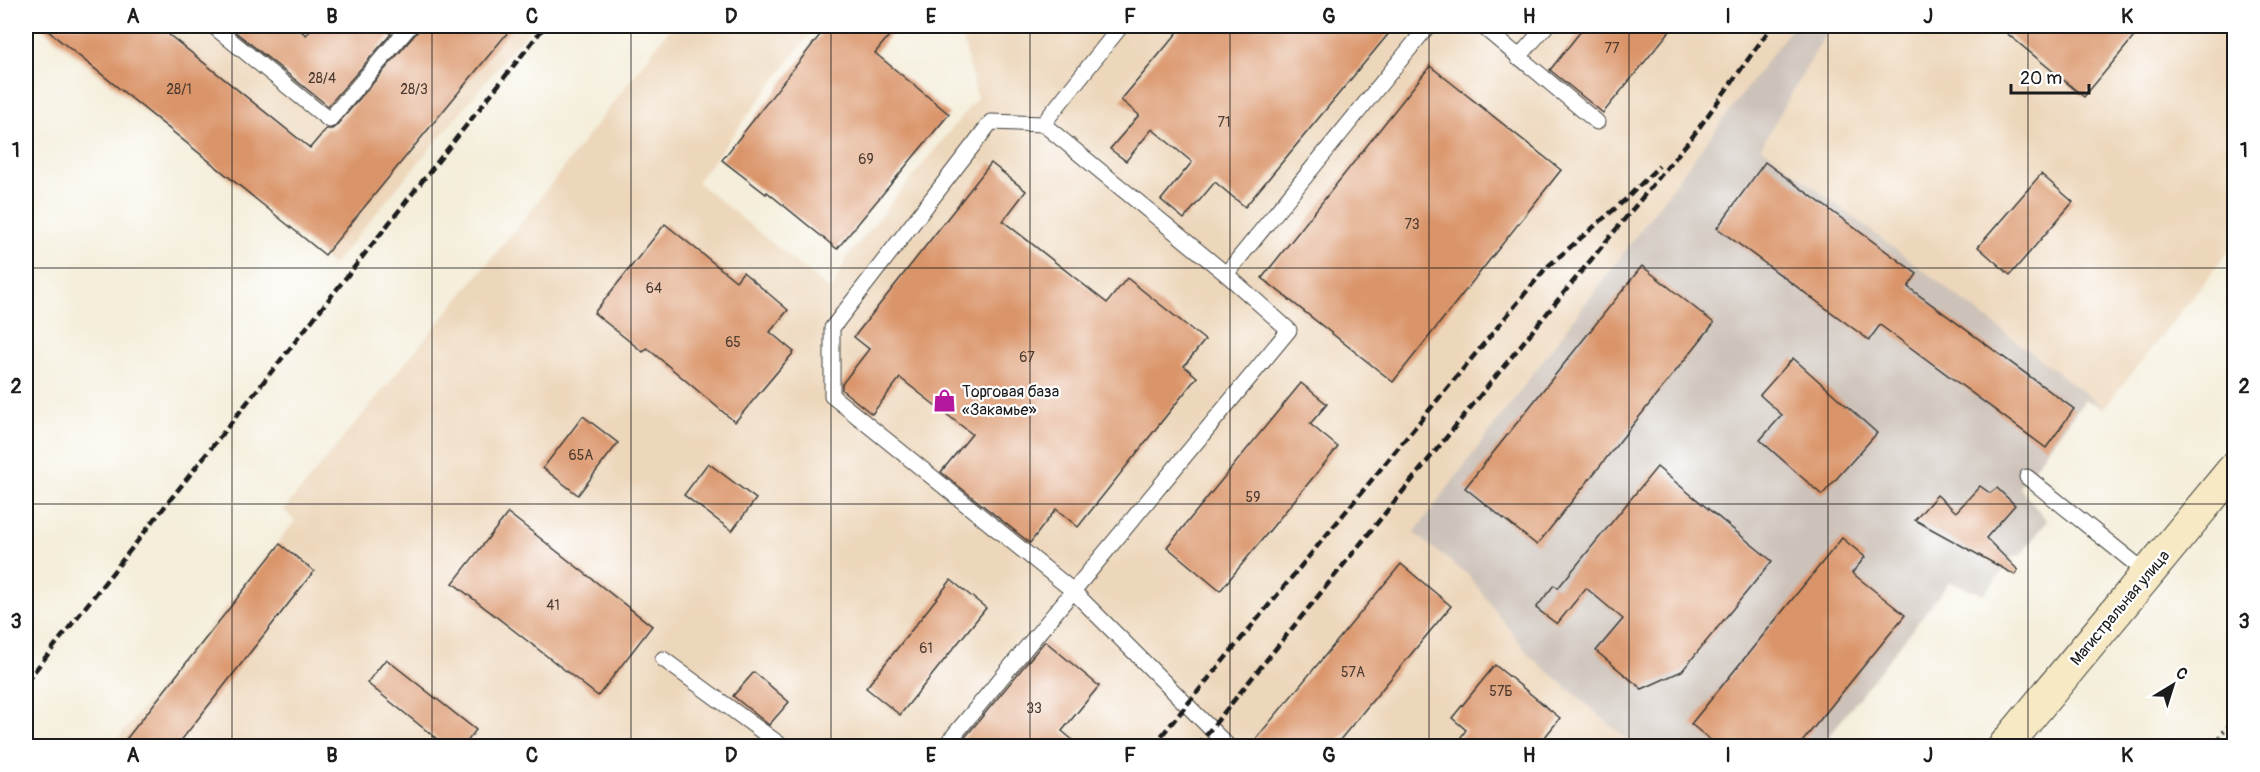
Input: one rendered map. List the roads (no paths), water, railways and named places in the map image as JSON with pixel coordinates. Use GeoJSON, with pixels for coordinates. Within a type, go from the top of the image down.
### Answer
{"type":"FeatureCollection","features":[{"type":"Feature","properties":{"kind":"main road","name":"Магистральная улица"},"geometry":{"type":"LineString","coordinates":[[2005,747],[2235,469]]}},
{"type":"Feature","properties":{"kind":"lane"},"geometry":{"type":"LineString","coordinates":[[213,26],[329,120],[410,26]]}},
{"type":"Feature","properties":{"kind":"lane"},"geometry":{"type":"LineString","coordinates":[[1043,124],[1120,26]]}},
{"type":"Feature","properties":{"kind":"lane"},"geometry":{"type":"LineString","coordinates":[[1226,274],[1428,26]]}},
{"type":"Feature","properties":{"kind":"lane"},"geometry":{"type":"LineString","coordinates":[[1482,26],[1597,122]]}},
{"type":"Feature","properties":{"kind":"lane"},"geometry":{"type":"LineString","coordinates":[[1518,58],[1546,26]]}},
{"type":"Feature","properties":{"kind":"lane"},"geometry":{"type":"LineString","coordinates":[[945,747],[1072,590],[1289,330],[1226,274],[1043,124],[991,122],[832,328],[832,396],[1072,590],[1228,747]]}},
{"type":"Feature","properties":{"kind":"lane"},"geometry":{"type":"LineString","coordinates":[[2027,477],[2148,574]]}},
{"type":"Feature","properties":{"kind":"lane"},"geometry":{"type":"LineString","coordinates":[[663,659],[782,747]]}},
{"type":"Feature","properties":{"kind":"railway"},"geometry":{"type":"LineString","coordinates":[[26,682],[545,26]]}},
{"type":"Feature","properties":{"kind":"railway"},"geometry":{"type":"LineString","coordinates":[[1197,746],[1693,136],[1772,26]]}},
{"type":"Feature","properties":{"kind":"railway"},"geometry":{"type":"LineString","coordinates":[[1153,746],[1546,268],[1625,200],[1659,166]]}},
{"type":"Feature","properties":{"kind":"place","name":"Торговая база «Закамье»"},"geometry":{"type":"Point","coordinates":[944,401]}}]}
